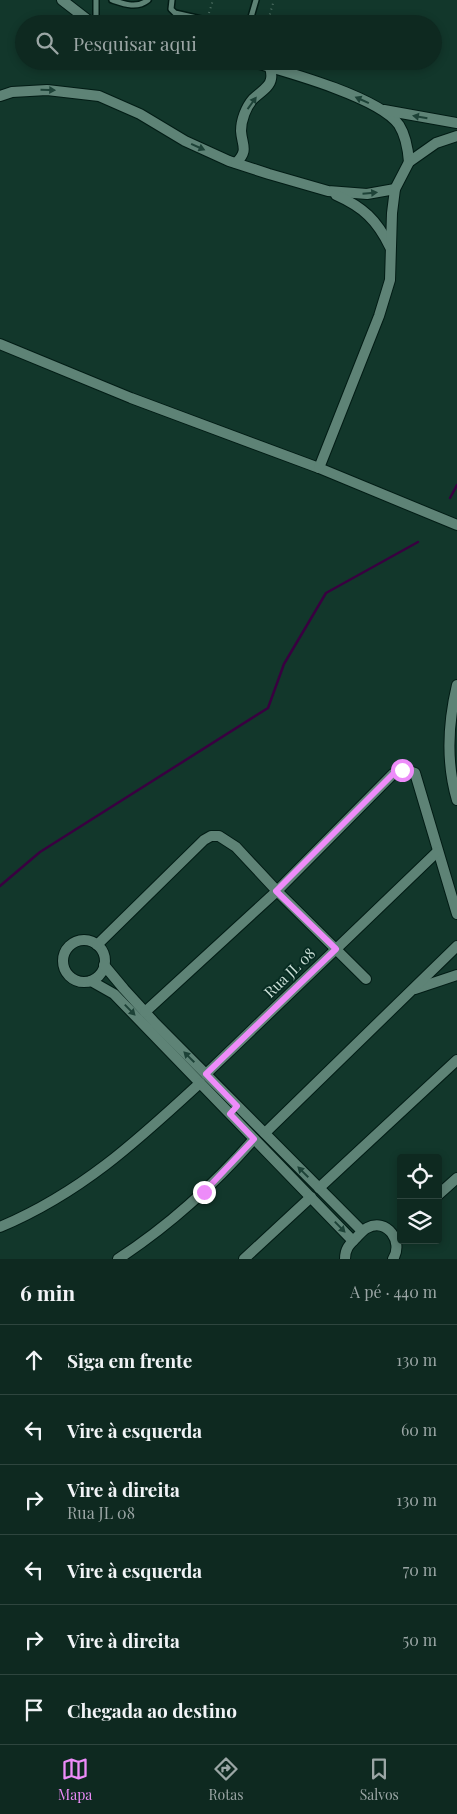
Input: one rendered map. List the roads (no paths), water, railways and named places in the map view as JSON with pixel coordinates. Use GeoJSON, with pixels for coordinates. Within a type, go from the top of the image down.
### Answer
{"type":"FeatureCollection","features":[{"type":"Feature","properties":{"kind":"street"},"geometry":{"type":"LineString","coordinates":[[62,0],[83,15]]}},
{"type":"Feature","properties":{"kind":"street"},"geometry":{"type":"LineString","coordinates":[[236,163],[243,154],[245,146],[241,131],[244,113],[252,100],[270,82],[272,78],[271,70]]}},
{"type":"Feature","properties":{"kind":"street"},"geometry":{"type":"LineString","coordinates":[[279,70],[348,94],[384,110],[457,123]]}},
{"type":"Feature","properties":{"kind":"street"},"geometry":{"type":"LineString","coordinates":[[0,96],[12,92],[47,90],[100,96],[140,114],[185,141],[236,163],[328,191],[353,202],[368,213],[382,230],[390,248]]}},
{"type":"Feature","properties":{"kind":"street"},"geometry":{"type":"LineString","coordinates":[[384,110],[399,124],[405,137],[409,162]]}},
{"type":"Feature","properties":{"kind":"street"},"geometry":{"type":"LineString","coordinates":[[319,468],[379,316],[390,280],[390,248],[395,189],[409,162],[436,143],[457,136]]}},
{"type":"Feature","properties":{"kind":"street"},"geometry":{"type":"LineString","coordinates":[[328,191],[367,194],[395,189]]}},
{"type":"Feature","properties":{"kind":"street"},"geometry":{"type":"LineString","coordinates":[[0,344],[132,398],[319,468],[457,526]]}},
{"type":"Feature","properties":{"kind":"street"},"geometry":{"type":"LineString","coordinates":[[457,685],[449,744],[452,778],[457,800]]}},
{"type":"Feature","properties":{"kind":"street"},"geometry":{"type":"LineString","coordinates":[[145,1012],[276,891],[393,774],[402,770],[409,770],[415,773],[457,914]]}},
{"type":"Feature","properties":{"kind":"street"},"geometry":{"type":"LineString","coordinates":[[97,945],[204,840],[211,836],[219,836],[236,847],[276,891],[366,979]]}},
{"type":"Feature","properties":{"kind":"street","name":"Rua JL 08"},"geometry":{"type":"LineString","coordinates":[[0,1227],[48,1204],[110,1163],[203,1078],[438,852]]}},
{"type":"Feature","properties":{"kind":"street"},"geometry":{"type":"LineString","coordinates":[[88,941],[97,945],[104,954],[104,965],[100,975],[91,981],[80,982],[70,978],[64,969],[63,958],[68,948],[77,942],[88,941]]}},
{"type":"Feature","properties":{"kind":"street"},"geometry":{"type":"LineString","coordinates":[[265,1133],[457,946]]}},
{"type":"Feature","properties":{"kind":"street"},"geometry":{"type":"LineString","coordinates":[[104,965],[203,1078],[230,1114],[353,1241]]}},
{"type":"Feature","properties":{"kind":"street"},"geometry":{"type":"LineString","coordinates":[[412,990],[457,974]]}},
{"type":"Feature","properties":{"kind":"street"},"geometry":{"type":"LineString","coordinates":[[91,981],[114,994],[203,1078],[237,1106],[362,1232]]}},
{"type":"Feature","properties":{"kind":"street"},"geometry":{"type":"LineString","coordinates":[[319,1188],[457,1060]]}},
{"type":"Feature","properties":{"kind":"street"},"geometry":{"type":"LineString","coordinates":[[230,1114],[237,1106]]}},
{"type":"Feature","properties":{"kind":"street"},"geometry":{"type":"LineString","coordinates":[[118,1259],[157,1232],[186,1208],[222,1175],[254,1139]]}},
{"type":"Feature","properties":{"kind":"street"},"geometry":{"type":"LineString","coordinates":[[442,1192],[457,1178]]}},
{"type":"Feature","properties":{"kind":"street"},"geometry":{"type":"LineString","coordinates":[[244,1259],[311,1197]]}},
{"type":"Feature","properties":{"kind":"street"},"geometry":{"type":"LineString","coordinates":[[345,1259],[347,1247],[367,1228],[377,1226],[397,1233]]}},
{"type":"Feature","properties":{"kind":"street"},"geometry":{"type":"LineString","coordinates":[[395,1258],[397,1244]]}},
{"type":"Feature","properties":{"kind":"lane"},"geometry":{"type":"LineString","coordinates":[[95,15],[96,0]]}},
{"type":"Feature","properties":{"kind":"lane"},"geometry":{"type":"LineString","coordinates":[[112,0],[128,6],[144,3],[148,0]]}},
{"type":"Feature","properties":{"kind":"lane"},"geometry":{"type":"LineString","coordinates":[[172,0],[171,9],[184,15]]}},
{"type":"Feature","properties":{"kind":"lane"},"geometry":{"type":"LineString","coordinates":[[252,15],[256,0]]}},
{"type":"Feature","properties":{"kind":"waterway"},"geometry":{"type":"LineString","coordinates":[[450,498],[457,485]]}},
{"type":"Feature","properties":{"kind":"waterway"},"geometry":{"type":"LineString","coordinates":[[0,886],[40,852],[268,708],[284,664],[326,593],[418,542]]}}]}
